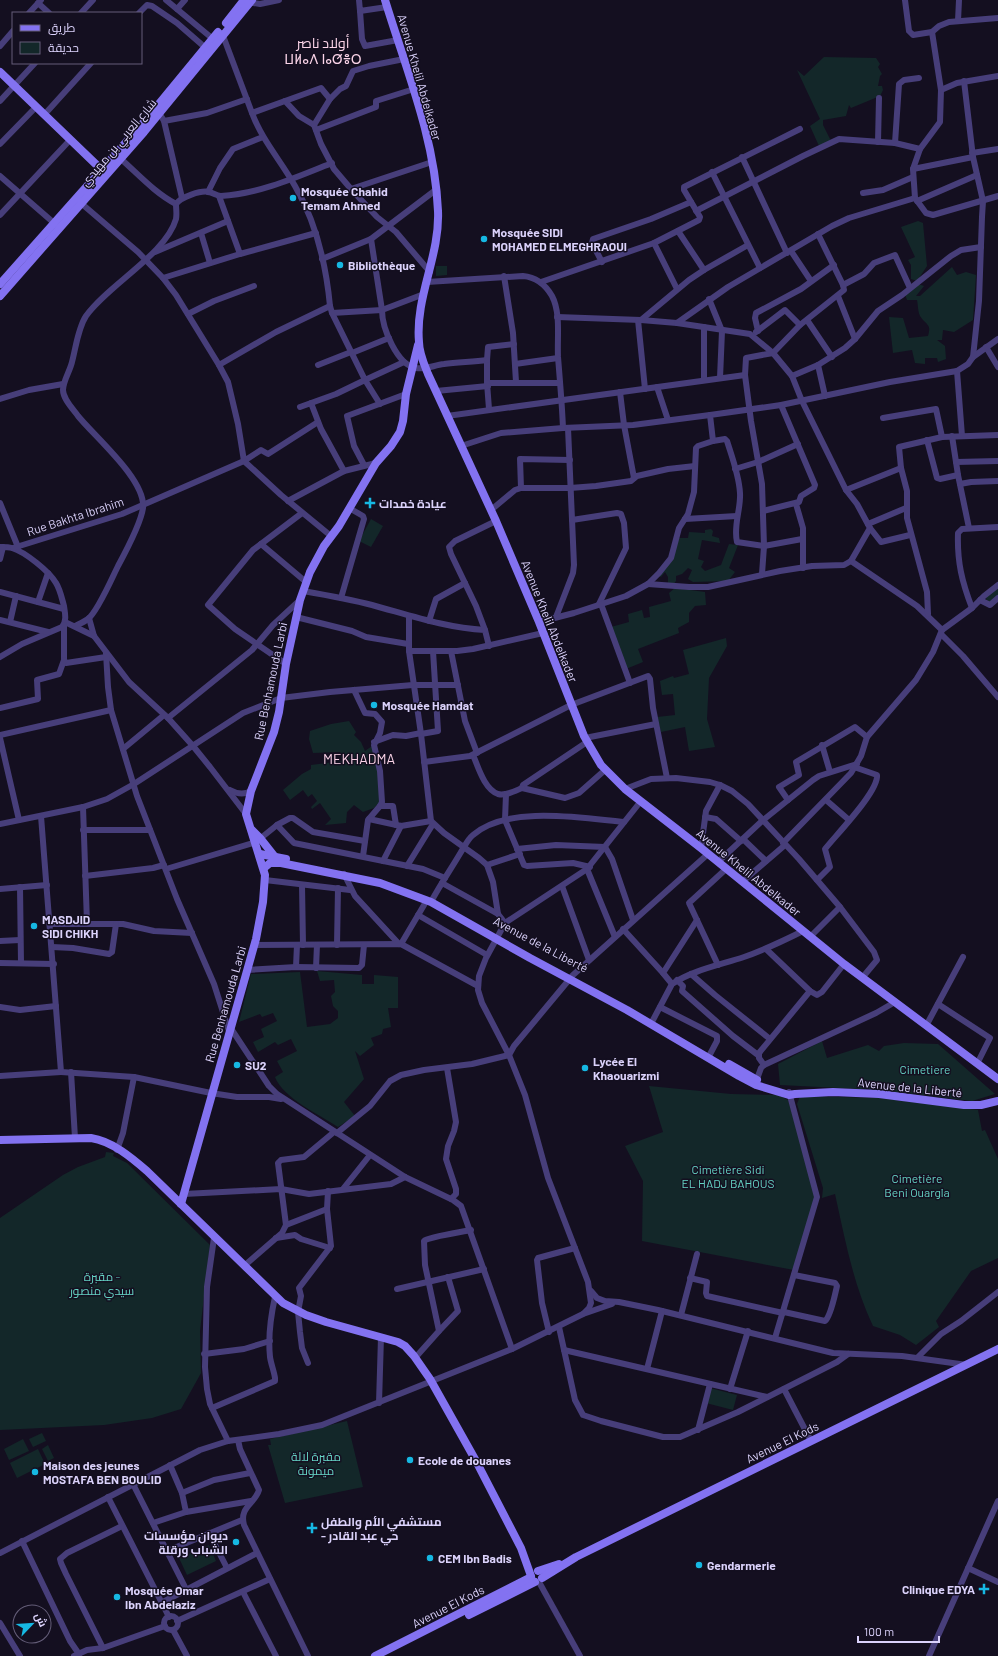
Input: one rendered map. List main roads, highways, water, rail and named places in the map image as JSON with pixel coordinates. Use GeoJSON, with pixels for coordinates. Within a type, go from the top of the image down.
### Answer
{"type":"FeatureCollection","features":[{"type":"Feature","properties":{"kind":"place","name":"Mosquée Chahid Temam Ahmed"},"geometry":{"type":"Point","coordinates":[293,198]}},
{"type":"Feature","properties":{"kind":"place","name":"Mosquée SIDI MOHAMED ELMEGHRAOUI"},"geometry":{"type":"Point","coordinates":[484,239]}},
{"type":"Feature","properties":{"kind":"place","name":"Bibliothèque"},"geometry":{"type":"Point","coordinates":[340,265]}},
{"type":"Feature","properties":{"kind":"place","name":"عيادة خمدات"},"geometry":{"type":"Point","coordinates":[370,503]}},
{"type":"Feature","properties":{"kind":"place","name":"Mosquée Hamdat"},"geometry":{"type":"Point","coordinates":[374,705]}},
{"type":"Feature","properties":{"kind":"place","name":"MASDJID SIDI CHIKH"},"geometry":{"type":"Point","coordinates":[34,926]}},
{"type":"Feature","properties":{"kind":"place","name":"SU2"},"geometry":{"type":"Point","coordinates":[237,1065]}},
{"type":"Feature","properties":{"kind":"place","name":"Lycée El Khaouarizmi"},"geometry":{"type":"Point","coordinates":[585,1068]}},
{"type":"Feature","properties":{"kind":"place","name":"Ecole de douanes"},"geometry":{"type":"Point","coordinates":[410,1460]}},
{"type":"Feature","properties":{"kind":"place","name":"Maison des jeunes MOSTAFA BEN BOULID"},"geometry":{"type":"Point","coordinates":[35,1472]}},
{"type":"Feature","properties":{"kind":"place","name":"مستشفي الأم والطفل - حي عبد القادر"},"geometry":{"type":"Point","coordinates":[312,1528]}},
{"type":"Feature","properties":{"kind":"place","name":"ديوان مؤسسات الشباب ورقلة"},"geometry":{"type":"Point","coordinates":[236,1542]}},
{"type":"Feature","properties":{"kind":"place","name":"CEM Ibn Badis"},"geometry":{"type":"Point","coordinates":[430,1558]}},
{"type":"Feature","properties":{"kind":"place","name":"Gendarmerie"},"geometry":{"type":"Point","coordinates":[699,1565]}},
{"type":"Feature","properties":{"kind":"place","name":"Clinique EDYA"},"geometry":{"type":"Point","coordinates":[984,1589]}},
{"type":"Feature","properties":{"kind":"place","name":"Mosquée Omar Ibn Abdelaziz"},"geometry":{"type":"Point","coordinates":[117,1597]}},
{"type":"Feature","properties":{"kind":"district","name":"أولاد ناصر ⵡⵍⴰⴷ ⵏⴰⵚⴻⵔ"},"geometry":{"type":"Point","coordinates":[323,50]}},
{"type":"Feature","properties":{"kind":"district","name":"MEKHADMA"},"geometry":{"type":"Point","coordinates":[359,758]}},
{"type":"Feature","properties":{"kind":"park label","name":"Cimetiere"},"geometry":{"type":"Point","coordinates":[925,1069]}},
{"type":"Feature","properties":{"kind":"park label","name":"Cimetière Sidi EL HADJ BAHOUS"},"geometry":{"type":"Point","coordinates":[728,1176]}},
{"type":"Feature","properties":{"kind":"park label","name":"Cimetière Beni Ouargla"},"geometry":{"type":"Point","coordinates":[917,1185]}},
{"type":"Feature","properties":{"kind":"park label","name":"مقبرة - سيدي منصور"},"geometry":{"type":"Point","coordinates":[102,1283]}},
{"type":"Feature","properties":{"kind":"park label","name":"مقبرة لالة ميمونة"},"geometry":{"type":"Point","coordinates":[316,1463]}}]}
